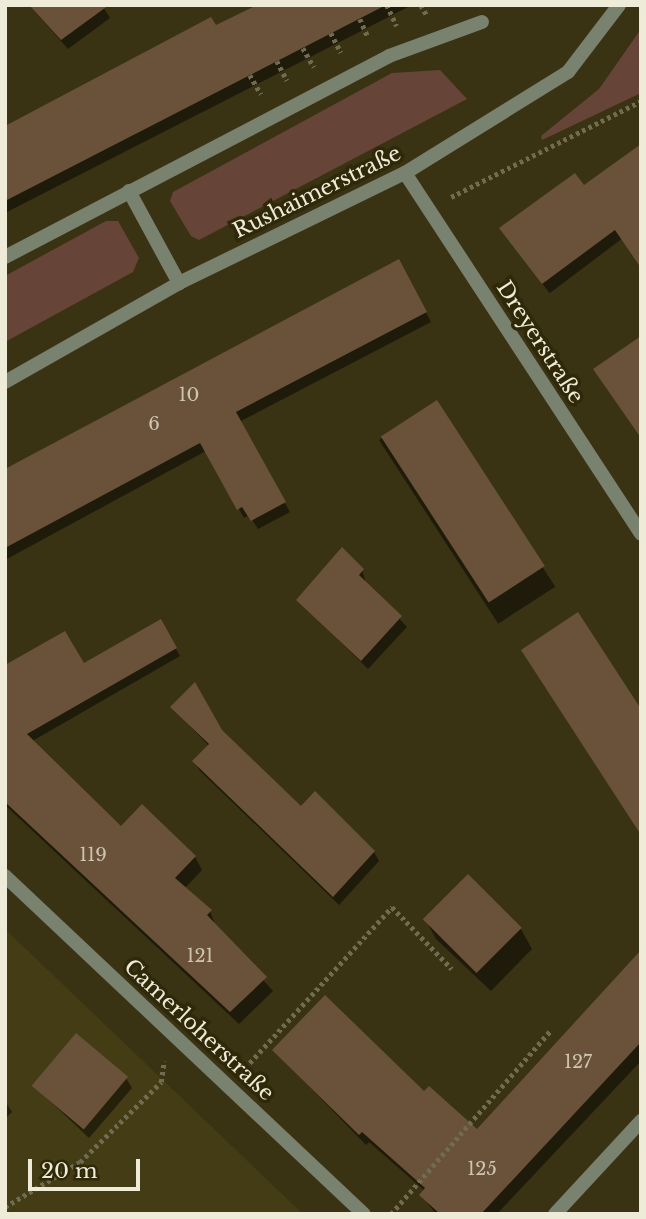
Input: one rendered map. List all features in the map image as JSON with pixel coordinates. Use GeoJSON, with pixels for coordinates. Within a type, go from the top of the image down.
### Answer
{"type":"FeatureCollection","features":[{"type":"Feature","properties":{"kind":"street","name":"Rushaimerstraße"},"geometry":{"type":"LineString","coordinates":[[5,382],[178,283],[405,173],[568,72],[619,5]]}},
{"type":"Feature","properties":{"kind":"street"},"geometry":{"type":"LineString","coordinates":[[5,257],[388,56],[482,22]]}},
{"type":"Feature","properties":{"kind":"street","name":"Dreyerstraße"},"geometry":{"type":"LineString","coordinates":[[405,173],[641,534]]}},
{"type":"Feature","properties":{"kind":"street"},"geometry":{"type":"LineString","coordinates":[[129,191],[178,283]]}},
{"type":"Feature","properties":{"kind":"street","name":"Camerloherstraße"},"geometry":{"type":"LineString","coordinates":[[5,876],[364,1214]]}},
{"type":"Feature","properties":{"kind":"street"},"geometry":{"type":"LineString","coordinates":[[555,1214],[641,1121]]}},
{"type":"Feature","properties":{"kind":"path"},"geometry":{"type":"LineString","coordinates":[[428,208],[641,101]]}},
{"type":"Feature","properties":{"kind":"path"},"geometry":{"type":"LineString","coordinates":[[229,1087],[392,907],[452,969]]}},
{"type":"Feature","properties":{"kind":"path"},"geometry":{"type":"LineString","coordinates":[[5,1207],[80,1162],[160,1082],[169,1030]]}},
{"type":"Feature","properties":{"kind":"path"},"geometry":{"type":"LineString","coordinates":[[391,1214],[551,1030]]}},
{"type":"Feature","properties":{"kind":"shaded area"},"geometry":{"type":"Polygon","coordinates":[[[641,29],[641,93],[542,140],[541,136],[599,89],[641,29]]]}},
{"type":"Feature","properties":{"kind":"shaded area"},"geometry":{"type":"Polygon","coordinates":[[[440,70],[467,99],[199,240],[191,236],[170,201],[173,192],[392,73],[440,70]]]}},
{"type":"Feature","properties":{"kind":"shaded area"},"geometry":{"type":"Polygon","coordinates":[[[106,221],[118,221],[139,258],[133,272],[5,342],[5,276],[106,221]]]}},
{"type":"Feature","properties":{"kind":"shaded area"},"geometry":{"type":"Polygon","coordinates":[[[5,929],[303,1214],[5,1214],[5,929]]]}},
{"type":"Feature","properties":{"kind":"building"},"geometry":{"type":"Polygon","coordinates":[[[29,5],[109,5],[61,40],[29,5]]]}},
{"type":"Feature","properties":{"kind":"building"},"geometry":{"type":"Polygon","coordinates":[[[257,5],[386,5],[5,201],[5,126],[211,17],[216,25],[257,5]]]}},
{"type":"Feature","properties":{"kind":"building"},"geometry":{"type":"Polygon","coordinates":[[[641,144],[641,268],[615,230],[542,284],[499,228],[575,173],[584,185],[641,144]]]}},
{"type":"Feature","properties":{"kind":"building"},"geometry":{"type":"Polygon","coordinates":[[[399,259],[427,312],[236,412],[286,502],[251,521],[242,507],[237,510],[200,443],[5,548],[5,469],[399,259]]]}},
{"type":"Feature","properties":{"kind":"building"},"geometry":{"type":"Polygon","coordinates":[[[641,336],[641,438],[593,369],[641,336]]]}},
{"type":"Feature","properties":{"kind":"building"},"geometry":{"type":"Polygon","coordinates":[[[437,400],[545,566],[489,603],[381,436],[437,400]]]}},
{"type":"Feature","properties":{"kind":"building"},"geometry":{"type":"Polygon","coordinates":[[[342,547],[364,569],[359,575],[402,616],[361,661],[296,600],[342,547]]]}},
{"type":"Feature","properties":{"kind":"building"},"geometry":{"type":"Polygon","coordinates":[[[578,612],[641,709],[641,835],[521,650],[578,612]]]}},
{"type":"Feature","properties":{"kind":"building"},"geometry":{"type":"Polygon","coordinates":[[[161,619],[177,648],[27,734],[121,826],[142,804],[196,856],[175,878],[212,910],[207,915],[267,977],[230,1012],[5,802],[5,665],[65,631],[84,663],[161,619]]]}},
{"type":"Feature","properties":{"kind":"building"},"geometry":{"type":"Polygon","coordinates":[[[195,682],[222,730],[301,806],[315,791],[375,851],[333,897],[192,761],[209,744],[170,707],[195,682]]]}},
{"type":"Feature","properties":{"kind":"building"},"geometry":{"type":"Polygon","coordinates":[[[468,874],[522,928],[476,973],[423,919],[468,874]]]}},
{"type":"Feature","properties":{"kind":"building"},"geometry":{"type":"Polygon","coordinates":[[[641,950],[641,1042],[481,1214],[440,1214],[419,1195],[425,1188],[362,1132],[359,1135],[272,1050],[325,995],[424,1091],[429,1086],[477,1129],[641,950]]]}},
{"type":"Feature","properties":{"kind":"building"},"geometry":{"type":"Polygon","coordinates":[[[76,1033],[128,1077],[84,1130],[32,1086],[76,1033]]]}}]}
